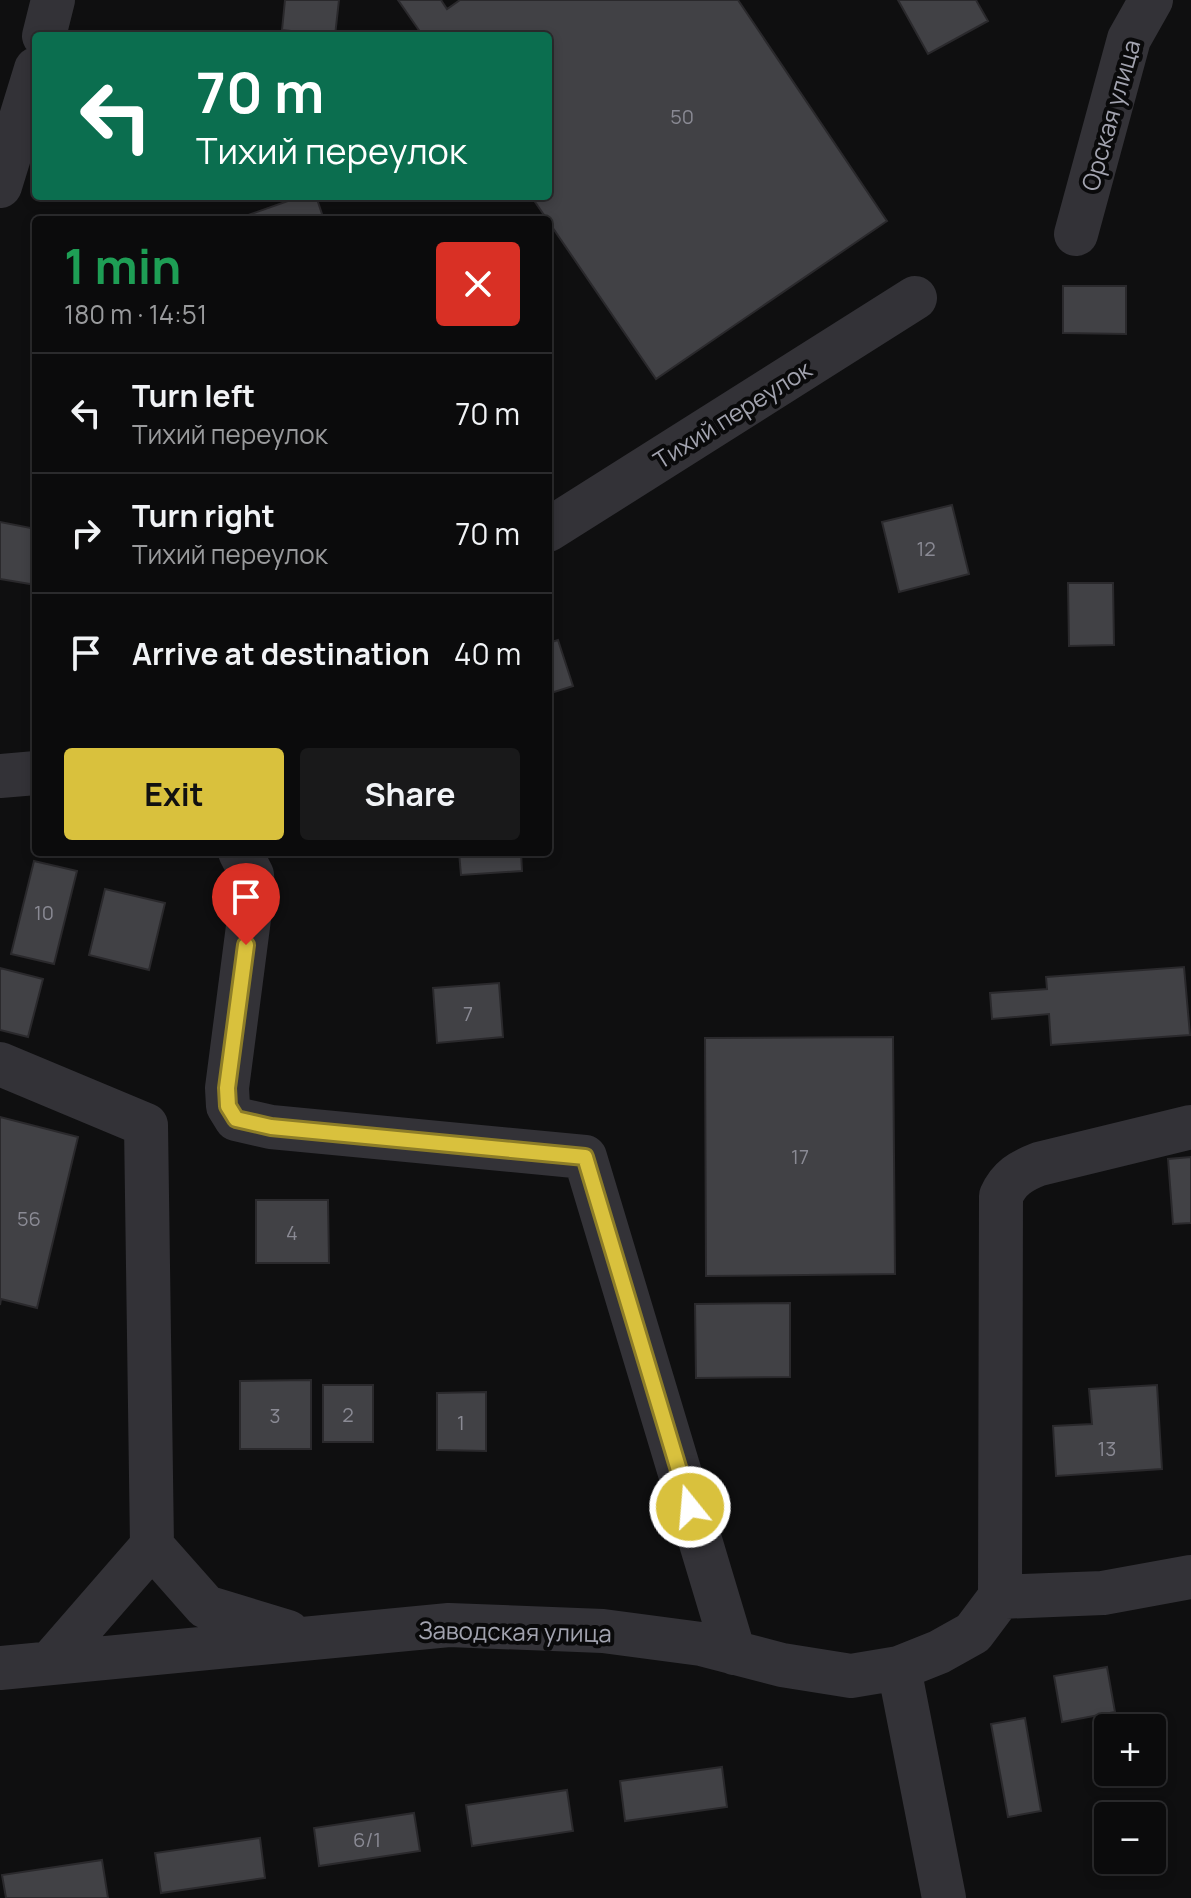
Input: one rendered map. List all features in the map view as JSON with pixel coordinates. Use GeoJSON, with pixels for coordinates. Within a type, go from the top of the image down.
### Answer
{"type":"FeatureCollection","features":[{"type":"Feature","properties":{"kind":"street"},"geometry":{"type":"LineString","coordinates":[[45,32],[53,0]]}},
{"type":"Feature","properties":{"kind":"street","name":"Орская улица"},"geometry":{"type":"LineString","coordinates":[[1076,234],[1129,39],[1151,0]]}},
{"type":"Feature","properties":{"kind":"street"},"geometry":{"type":"LineString","coordinates":[[0,186],[22,85]]}},
{"type":"Feature","properties":{"kind":"street","name":"Тихий переулок"},"geometry":{"type":"LineString","coordinates":[[552,527],[915,298]]}},
{"type":"Feature","properties":{"kind":"street"},"geometry":{"type":"LineString","coordinates":[[0,776],[32,773]]}},
{"type":"Feature","properties":{"kind":"street"},"geometry":{"type":"LineString","coordinates":[[242,856],[252,875],[253,888],[227,1088],[228,1106],[236,1119],[271,1127],[585,1157],[734,1653]]}},
{"type":"Feature","properties":{"kind":"street"},"geometry":{"type":"LineString","coordinates":[[0,1064],[146,1125],[152,1546],[206,1607],[308,1639]]}},
{"type":"Feature","properties":{"kind":"street"},"geometry":{"type":"LineString","coordinates":[[1191,1127],[1039,1164],[1020,1171],[1006,1184],[1001,1196],[1000,1597],[1103,1593],[1191,1577]]}},
{"type":"Feature","properties":{"kind":"street"},"geometry":{"type":"LineString","coordinates":[[51,1662],[152,1546]]}},
{"type":"Feature","properties":{"kind":"street","name":"Заводская улица"},"geometry":{"type":"LineString","coordinates":[[0,1668],[465,1626],[603,1631],[701,1644],[851,1676],[899,1668],[973,1633],[1000,1597]]}},
{"type":"Feature","properties":{"kind":"street"},"geometry":{"type":"LineString","coordinates":[[899,1668],[944,1898]]}},
{"type":"Feature","properties":{"kind":"building"},"geometry":{"type":"Polygon","coordinates":[[[285,0],[339,0],[335,32],[282,30],[285,0]]]}},
{"type":"Feature","properties":{"kind":"building"},"geometry":{"type":"Polygon","coordinates":[[[398,0],[441,0],[447,9],[460,0],[738,0],[887,221],[656,379],[552,227],[552,216],[545,216],[534,200],[552,200],[552,32],[420,32],[398,0]]]}},
{"type":"Feature","properties":{"kind":"building"},"geometry":{"type":"Polygon","coordinates":[[[898,0],[976,0],[988,21],[928,54],[898,0]]]}},
{"type":"Feature","properties":{"kind":"building"},"geometry":{"type":"Polygon","coordinates":[[[291,200],[317,200],[323,216],[245,216],[291,200]]]}},
{"type":"Feature","properties":{"kind":"building"},"geometry":{"type":"Polygon","coordinates":[[[1063,286],[1126,286],[1126,334],[1063,333],[1063,286]]]}},
{"type":"Feature","properties":{"kind":"building"},"geometry":{"type":"Polygon","coordinates":[[[952,505],[969,574],[899,592],[882,522],[952,505]]]}},
{"type":"Feature","properties":{"kind":"building"},"geometry":{"type":"Polygon","coordinates":[[[0,522],[32,528],[32,584],[0,579],[0,522]]]}},
{"type":"Feature","properties":{"kind":"building"},"geometry":{"type":"Polygon","coordinates":[[[1068,583],[1113,583],[1114,645],[1069,646],[1068,583]]]}},
{"type":"Feature","properties":{"kind":"building"},"geometry":{"type":"Polygon","coordinates":[[[558,640],[573,686],[552,693],[552,642],[558,640]]]}},
{"type":"Feature","properties":{"kind":"building"},"geometry":{"type":"Polygon","coordinates":[[[459,856],[521,856],[522,871],[461,875],[459,856]]]}},
{"type":"Feature","properties":{"kind":"building"},"geometry":{"type":"Polygon","coordinates":[[[34,861],[77,871],[54,964],[11,954],[34,861]]]}},
{"type":"Feature","properties":{"kind":"building"},"geometry":{"type":"Polygon","coordinates":[[[105,889],[165,903],[149,970],[89,955],[105,889]]]}},
{"type":"Feature","properties":{"kind":"building"},"geometry":{"type":"Polygon","coordinates":[[[1184,967],[1190,1035],[1051,1045],[1049,1014],[992,1019],[990,993],[1047,989],[1046,977],[1184,967]]]}},
{"type":"Feature","properties":{"kind":"building"},"geometry":{"type":"Polygon","coordinates":[[[0,968],[43,979],[28,1037],[0,1030],[0,968]]]}},
{"type":"Feature","properties":{"kind":"building"},"geometry":{"type":"Polygon","coordinates":[[[499,983],[503,1037],[437,1043],[433,988],[499,983]]]}},
{"type":"Feature","properties":{"kind":"building"},"geometry":{"type":"Polygon","coordinates":[[[893,1037],[895,1274],[706,1276],[705,1038],[893,1037]]]}},
{"type":"Feature","properties":{"kind":"building"},"geometry":{"type":"Polygon","coordinates":[[[0,1117],[78,1137],[37,1308],[1,1299],[0,1305],[0,1117]]]}},
{"type":"Feature","properties":{"kind":"building"},"geometry":{"type":"Polygon","coordinates":[[[1191,1157],[1191,1223],[1173,1224],[1168,1159],[1191,1157]]]}},
{"type":"Feature","properties":{"kind":"building"},"geometry":{"type":"Polygon","coordinates":[[[256,1200],[328,1200],[329,1263],[256,1263],[256,1200]]]}},
{"type":"Feature","properties":{"kind":"building"},"geometry":{"type":"Polygon","coordinates":[[[790,1303],[790,1377],[696,1378],[695,1304],[790,1303]]]}},
{"type":"Feature","properties":{"kind":"building"},"geometry":{"type":"Polygon","coordinates":[[[311,1380],[311,1449],[240,1449],[240,1381],[311,1380]]]}},
{"type":"Feature","properties":{"kind":"building"},"geometry":{"type":"Polygon","coordinates":[[[323,1385],[373,1385],[373,1442],[323,1442],[323,1385]]]}},
{"type":"Feature","properties":{"kind":"building"},"geometry":{"type":"Polygon","coordinates":[[[1157,1385],[1162,1469],[1056,1476],[1053,1426],[1092,1424],[1089,1389],[1157,1385]]]}},
{"type":"Feature","properties":{"kind":"building"},"geometry":{"type":"Polygon","coordinates":[[[486,1392],[486,1451],[437,1450],[437,1393],[486,1392]]]}},
{"type":"Feature","properties":{"kind":"building"},"geometry":{"type":"Polygon","coordinates":[[[1107,1667],[1115,1712],[1062,1722],[1054,1676],[1107,1667]]]}},
{"type":"Feature","properties":{"kind":"building"},"geometry":{"type":"Polygon","coordinates":[[[1025,1718],[1041,1811],[1008,1817],[991,1724],[1025,1718]]]}},
{"type":"Feature","properties":{"kind":"building"},"geometry":{"type":"Polygon","coordinates":[[[722,1767],[727,1807],[625,1821],[620,1781],[722,1767]]]}},
{"type":"Feature","properties":{"kind":"building"},"geometry":{"type":"Polygon","coordinates":[[[567,1790],[573,1831],[472,1846],[466,1805],[567,1790]]]}},
{"type":"Feature","properties":{"kind":"building"},"geometry":{"type":"Polygon","coordinates":[[[414,1813],[420,1851],[319,1866],[314,1828],[414,1813]]]}},
{"type":"Feature","properties":{"kind":"building"},"geometry":{"type":"Polygon","coordinates":[[[260,1838],[265,1878],[161,1893],[155,1853],[260,1838]]]}},
{"type":"Feature","properties":{"kind":"building"},"geometry":{"type":"Polygon","coordinates":[[[102,1860],[108,1898],[6,1898],[2,1875],[102,1860]]]}},
{"type":"Feature","properties":{"kind":"route"},"geometry":{"type":"LineString","coordinates":[[246,945],[227,1088],[228,1106],[236,1119],[271,1127],[585,1157],[690,1507]]}}]}
